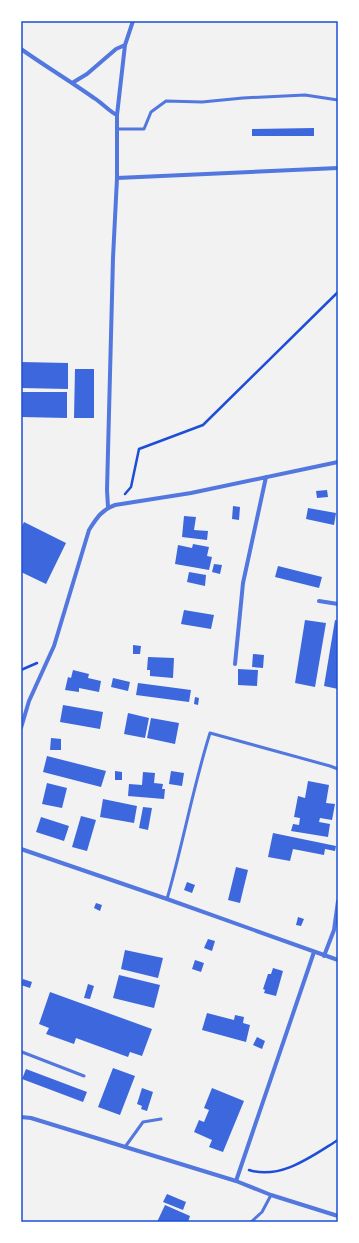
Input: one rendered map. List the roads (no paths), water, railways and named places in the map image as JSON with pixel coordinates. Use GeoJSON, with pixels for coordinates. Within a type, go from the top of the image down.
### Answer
{"type":"FeatureCollection","features":[{"type":"Feature","properties":{"kind":"street"},"geometry":{"type":"LineString","coordinates":[[108,507],[107,490],[113,258],[117,178],[117,115],[125,45],[133,21]]}},
{"type":"Feature","properties":{"kind":"street"},"geometry":{"type":"LineString","coordinates":[[72,83],[92,70],[116,49],[125,45]]}},
{"type":"Feature","properties":{"kind":"street"},"geometry":{"type":"LineString","coordinates":[[21,49],[42,65],[104,104],[117,115]]}},
{"type":"Feature","properties":{"kind":"street"},"geometry":{"type":"LineString","coordinates":[[117,178],[338,168]]}},
{"type":"Feature","properties":{"kind":"street"},"geometry":{"type":"LineString","coordinates":[[21,728],[29,701],[54,646],[89,530],[100,514],[108,507],[191,493],[338,462]]}},
{"type":"Feature","properties":{"kind":"street"},"geometry":{"type":"LineString","coordinates":[[235,664],[243,582],[266,477]]}},
{"type":"Feature","properties":{"kind":"street"},"geometry":{"type":"LineString","coordinates":[[319,601],[338,604]]}},
{"type":"Feature","properties":{"kind":"street"},"geometry":{"type":"LineString","coordinates":[[21,849],[338,960]]}},
{"type":"Feature","properties":{"kind":"street"},"geometry":{"type":"LineString","coordinates":[[324,956],[334,930],[338,901]]}},
{"type":"Feature","properties":{"kind":"street"},"geometry":{"type":"LineString","coordinates":[[236,1181],[314,952]]}},
{"type":"Feature","properties":{"kind":"street"},"geometry":{"type":"LineString","coordinates":[[21,1116],[236,1181],[271,1196],[338,1216]]}},
{"type":"Feature","properties":{"kind":"lane"},"geometry":{"type":"LineString","coordinates":[[117,129],[144,129],[152,112],[166,101],[202,102],[243,98],[305,95],[338,100]]}},
{"type":"Feature","properties":{"kind":"lane"},"geometry":{"type":"LineString","coordinates":[[167,899],[179,856],[198,773],[210,732],[338,769]]}},
{"type":"Feature","properties":{"kind":"lane"},"geometry":{"type":"LineString","coordinates":[[21,1054],[22,1052],[84,1076]]}},
{"type":"Feature","properties":{"kind":"lane"},"geometry":{"type":"LineString","coordinates":[[125,1147],[143,1122],[161,1119]]}},
{"type":"Feature","properties":{"kind":"lane"},"geometry":{"type":"LineString","coordinates":[[251,1222],[262,1212],[271,1196]]}}]}
